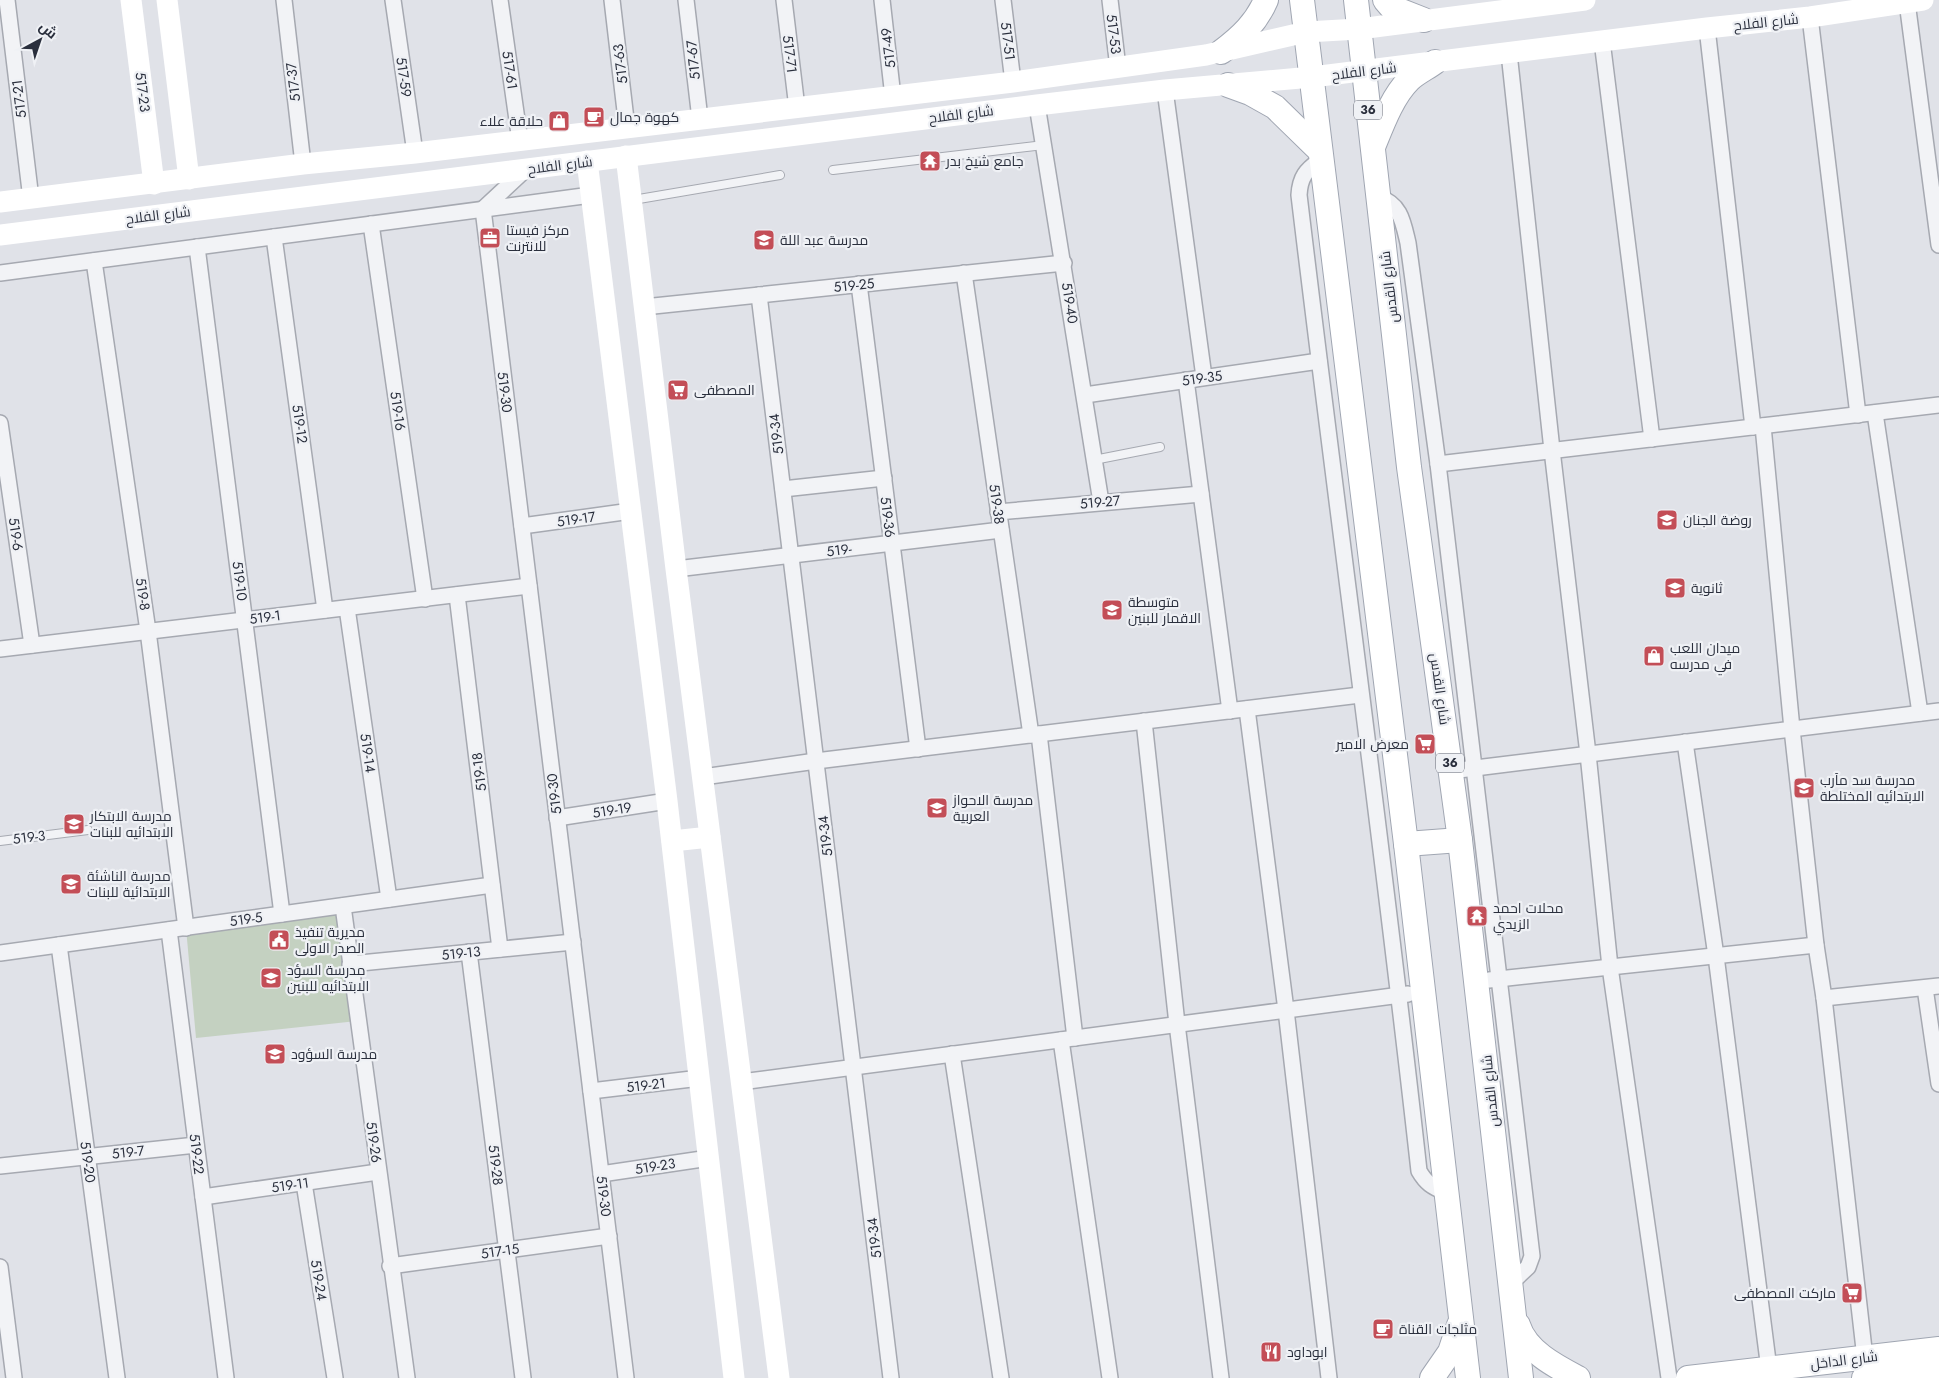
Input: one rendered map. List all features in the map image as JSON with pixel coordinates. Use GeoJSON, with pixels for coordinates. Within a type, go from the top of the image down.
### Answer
{"type":"FeatureCollection","features":[{"type":"Feature","properties":{"kind":"main road","name":"517-23"},"geometry":{"type":"LineString","coordinates":[[131,0],[154,184]]}},
{"type":"Feature","properties":{"kind":"main road"},"geometry":{"type":"LineString","coordinates":[[166,0],[189,179]]}},
{"type":"Feature","properties":{"kind":"main road"},"geometry":{"type":"LineString","coordinates":[[1221,52],[1253,24],[1266,0]]}},
{"type":"Feature","properties":{"kind":"main road"},"geometry":{"type":"LineString","coordinates":[[1302,0],[1406,844],[1411,994],[1445,1192],[1468,1378]]}},
{"type":"Feature","properties":{"kind":"main road","name":"شارع القدس"},"geometry":{"type":"LineString","coordinates":[[1356,0],[1410,467],[1460,840],[1488,980],[1511,1284],[1521,1378]]}},
{"type":"Feature","properties":{"kind":"main road"},"geometry":{"type":"LineString","coordinates":[[1385,0],[1392,7],[1424,20]]}},
{"type":"Feature","properties":{"kind":"main road","name":"شارع الفلاح"},"geometry":{"type":"LineString","coordinates":[[0,202],[303,164],[520,141],[1013,82],[1221,52],[1306,32],[1359,30],[1502,5],[1585,0]]}},
{"type":"Feature","properties":{"kind":"main road","name":"شارع الفلاح"},"geometry":{"type":"LineString","coordinates":[[0,235],[1037,105],[1165,90],[1363,71],[1810,17],[1915,1]]}},
{"type":"Feature","properties":{"kind":"main road"},"geometry":{"type":"LineString","coordinates":[[1372,149],[1380,128],[1404,86],[1409,80],[1435,62]]}},
{"type":"Feature","properties":{"kind":"main road"},"geometry":{"type":"LineString","coordinates":[[1228,85],[1250,93],[1275,107],[1320,155]]}},
{"type":"Feature","properties":{"kind":"main road"},"geometry":{"type":"LineString","coordinates":[[626,156],[676,569],[779,1378]]}},
{"type":"Feature","properties":{"kind":"main road"},"geometry":{"type":"LineString","coordinates":[[587,161],[672,841],[734,1378]]}},
{"type":"Feature","properties":{"kind":"main road"},"geometry":{"type":"LineString","coordinates":[[672,841],[710,837]]}},
{"type":"Feature","properties":{"kind":"main road"},"geometry":{"type":"LineString","coordinates":[[1406,844],[1460,840]]}},
{"type":"Feature","properties":{"kind":"main road"},"geometry":{"type":"LineString","coordinates":[[1514,1310],[1522,1336],[1534,1350],[1557,1367],[1578,1378]]}},
{"type":"Feature","properties":{"kind":"main road"},"geometry":{"type":"LineString","coordinates":[[1432,1378],[1450,1352],[1461,1321]]}},
{"type":"Feature","properties":{"kind":"main road","name":"شارع الداخل"},"geometry":{"type":"LineString","coordinates":[[1864,1368],[1939,1349]]}},
{"type":"Feature","properties":{"kind":"main road","name":"شارع الداخل"},"geometry":{"type":"LineString","coordinates":[[1688,1378],[1769,1369],[1939,1369]]}},
{"type":"Feature","properties":{"kind":"street","name":"517-21"},"geometry":{"type":"LineString","coordinates":[[7,0],[31,199]]}},
{"type":"Feature","properties":{"kind":"street","name":"517-37"},"geometry":{"type":"LineString","coordinates":[[284,0],[303,164]]}},
{"type":"Feature","properties":{"kind":"street","name":"517-59"},"geometry":{"type":"LineString","coordinates":[[394,0],[415,153]]}},
{"type":"Feature","properties":{"kind":"street","name":"517-61"},"geometry":{"type":"LineString","coordinates":[[500,0],[520,141]]}},
{"type":"Feature","properties":{"kind":"street","name":"517-63"},"geometry":{"type":"LineString","coordinates":[[612,0],[627,128]]}},
{"type":"Feature","properties":{"kind":"street","name":"517-67"},"geometry":{"type":"LineString","coordinates":[[686,0],[700,120]]}},
{"type":"Feature","properties":{"kind":"street","name":"517-71"},"geometry":{"type":"LineString","coordinates":[[784,0],[797,108]]}},
{"type":"Feature","properties":{"kind":"street","name":"517-49"},"geometry":{"type":"LineString","coordinates":[[882,0],[893,97]]}},
{"type":"Feature","properties":{"kind":"street","name":"517-51"},"geometry":{"type":"LineString","coordinates":[[1003,0],[1013,82]]}},
{"type":"Feature","properties":{"kind":"street","name":"517-53"},"geometry":{"type":"LineString","coordinates":[[1110,0],[1118,68]]}},
{"type":"Feature","properties":{"kind":"street"},"geometry":{"type":"LineString","coordinates":[[1915,1],[1939,245]]}},
{"type":"Feature","properties":{"kind":"street"},"geometry":{"type":"LineString","coordinates":[[1810,17],[1858,415]]}},
{"type":"Feature","properties":{"kind":"street"},"geometry":{"type":"LineString","coordinates":[[1707,28],[1758,426],[1816,945],[1824,998],[1864,1368]]}},
{"type":"Feature","properties":{"kind":"street"},"geometry":{"type":"LineString","coordinates":[[1602,41],[1652,439]]}},
{"type":"Feature","properties":{"kind":"street"},"geometry":{"type":"LineString","coordinates":[[1509,52],[1552,450],[1588,754],[1610,967],[1669,1378]]}},
{"type":"Feature","properties":{"kind":"street"},"geometry":{"type":"LineString","coordinates":[[1165,90],[1204,378]]}},
{"type":"Feature","properties":{"kind":"street","name":"519-40"},"geometry":{"type":"LineString","coordinates":[[1037,105],[1064,262],[1100,502]]}},
{"type":"Feature","properties":{"kind":"street"},"geometry":{"type":"LineString","coordinates":[[741,1082],[1411,994],[1360,695],[1299,195],[1303,174],[1320,155]]}},
{"type":"Feature","properties":{"kind":"street"},"geometry":{"type":"LineString","coordinates":[[483,209],[526,169]]}},
{"type":"Feature","properties":{"kind":"street"},"geometry":{"type":"LineString","coordinates":[[0,273],[591,195]]}},
{"type":"Feature","properties":{"kind":"street"},"geometry":{"type":"LineString","coordinates":[[1378,197],[1387,200],[1397,208],[1402,218],[1408,243],[1438,464],[1474,769],[1488,980],[1816,945]]}},
{"type":"Feature","properties":{"kind":"street","name":"519-30"},"geometry":{"type":"LineString","coordinates":[[483,209],[626,1378]]}},
{"type":"Feature","properties":{"kind":"street","name":"519-16"},"geometry":{"type":"LineString","coordinates":[[371,224],[425,599]]}},
{"type":"Feature","properties":{"kind":"street","name":"519-12"},"geometry":{"type":"LineString","coordinates":[[274,237],[326,610]]}},
{"type":"Feature","properties":{"kind":"street","name":"519-10"},"geometry":{"type":"LineString","coordinates":[[197,247],[282,914]]}},
{"type":"Feature","properties":{"kind":"street","name":"519-8"},"geometry":{"type":"LineString","coordinates":[[94,261],[148,631],[186,928]]}},
{"type":"Feature","properties":{"kind":"street","name":"519-25"},"geometry":{"type":"LineString","coordinates":[[644,307],[1064,262]]}},
{"type":"Feature","properties":{"kind":"street","name":"519-38"},"geometry":{"type":"LineString","coordinates":[[964,273],[998,512],[1035,734],[1068,1039],[1110,1378]]}},
{"type":"Feature","properties":{"kind":"street","name":"519-36"},"geometry":{"type":"LineString","coordinates":[[859,284],[918,749]]}},
{"type":"Feature","properties":{"kind":"street","name":"519-34"},"geometry":{"type":"LineString","coordinates":[[759,295],[891,1378]]}},
{"type":"Feature","properties":{"kind":"street","name":"519-35"},"geometry":{"type":"LineString","coordinates":[[1085,395],[1319,360]]}},
{"type":"Feature","properties":{"kind":"street"},"geometry":{"type":"LineString","coordinates":[[1186,380],[1230,711]]}},
{"type":"Feature","properties":{"kind":"street"},"geometry":{"type":"LineString","coordinates":[[1438,464],[1939,405]]}},
{"type":"Feature","properties":{"kind":"street"},"geometry":{"type":"LineString","coordinates":[[1875,413],[1920,713]]}},
{"type":"Feature","properties":{"kind":"street","name":"519-6"},"geometry":{"type":"LineString","coordinates":[[0,422],[32,645]]}},
{"type":"Feature","properties":{"kind":"street"},"geometry":{"type":"LineString","coordinates":[[783,489],[884,478]]}},
{"type":"Feature","properties":{"kind":"street","name":"519-27"},"geometry":{"type":"LineString","coordinates":[[998,512],[1201,494]]}},
{"type":"Feature","properties":{"kind":"street","name":"519-17"},"geometry":{"type":"LineString","coordinates":[[522,526],[631,511]]}},
{"type":"Feature","properties":{"kind":"street","name":"519-"},"geometry":{"type":"LineString","coordinates":[[676,569],[1001,530]]}},
{"type":"Feature","properties":{"kind":"street","name":"519-1"},"geometry":{"type":"LineString","coordinates":[[0,648],[529,586]]}},
{"type":"Feature","properties":{"kind":"street","name":"519-18"},"geometry":{"type":"LineString","coordinates":[[457,595],[500,949]]}},
{"type":"Feature","properties":{"kind":"street","name":"519-14"},"geometry":{"type":"LineString","coordinates":[[347,608],[389,899]]}},
{"type":"Feature","properties":{"kind":"street"},"geometry":{"type":"LineString","coordinates":[[703,777],[816,761],[1360,695]]}},
{"type":"Feature","properties":{"kind":"street"},"geometry":{"type":"LineString","coordinates":[[1247,709],[1286,1010],[1329,1378]]}},
{"type":"Feature","properties":{"kind":"street"},"geometry":{"type":"LineString","coordinates":[[1451,771],[1939,711]]}},
{"type":"Feature","properties":{"kind":"street"},"geometry":{"type":"LineString","coordinates":[[1144,722],[1177,1024],[1221,1378]]}},
{"type":"Feature","properties":{"kind":"street"},"geometry":{"type":"LineString","coordinates":[[1685,742],[1716,956],[1769,1369]]}},
{"type":"Feature","properties":{"kind":"street","name":"519-19"},"geometry":{"type":"LineString","coordinates":[[558,818],[667,801]]}},
{"type":"Feature","properties":{"kind":"street","name":"519-5"},"geometry":{"type":"LineString","coordinates":[[0,954],[492,885]]}},
{"type":"Feature","properties":{"kind":"street","name":"519-26"},"geometry":{"type":"LineString","coordinates":[[343,906],[390,1266],[407,1378]]}},
{"type":"Feature","properties":{"kind":"street","name":"519-22"},"geometry":{"type":"LineString","coordinates":[[168,930],[226,1378]]}},
{"type":"Feature","properties":{"kind":"street","name":"519-13"},"geometry":{"type":"LineString","coordinates":[[350,964],[573,942]]}},
{"type":"Feature","properties":{"kind":"street","name":"519-20"},"geometry":{"type":"LineString","coordinates":[[59,945],[117,1378]]}},
{"type":"Feature","properties":{"kind":"street","name":"519-28"},"geometry":{"type":"LineString","coordinates":[[469,952],[523,1378]]}},
{"type":"Feature","properties":{"kind":"street"},"geometry":{"type":"LineString","coordinates":[[1824,998],[1932,987],[1939,1084]]}},
{"type":"Feature","properties":{"kind":"street"},"geometry":{"type":"LineString","coordinates":[[952,1054],[1001,1378]]}},
{"type":"Feature","properties":{"kind":"street","name":"519-21"},"geometry":{"type":"LineString","coordinates":[[591,1091],[700,1078]]}},
{"type":"Feature","properties":{"kind":"street","name":"519-7"},"geometry":{"type":"LineString","coordinates":[[0,1166],[196,1144]]}},
{"type":"Feature","properties":{"kind":"street","name":"519-23"},"geometry":{"type":"LineString","coordinates":[[602,1174],[709,1158]]}},
{"type":"Feature","properties":{"kind":"street","name":"519-11"},"geometry":{"type":"LineString","coordinates":[[203,1197],[378,1172]]}},
{"type":"Feature","properties":{"kind":"street","name":"519-24"},"geometry":{"type":"LineString","coordinates":[[304,1183],[335,1378]]}},
{"type":"Feature","properties":{"kind":"street","name":"517-15"},"geometry":{"type":"LineString","coordinates":[[390,1266],[609,1236]]}},
{"type":"Feature","properties":{"kind":"street"},"geometry":{"type":"LineString","coordinates":[[0,1267],[14,1378]]}},
{"type":"Feature","properties":{"kind":"lane"},"geometry":{"type":"LineString","coordinates":[[833,170],[1044,145]]}},
{"type":"Feature","properties":{"kind":"lane"},"geometry":{"type":"LineString","coordinates":[[631,200],[780,174]]}},
{"type":"Feature","properties":{"kind":"lane"},"geometry":{"type":"LineString","coordinates":[[1094,460],[1160,447]]}},
{"type":"Feature","properties":{"kind":"lane","name":"519-3"},"geometry":{"type":"LineString","coordinates":[[0,841],[88,830]]}},
{"type":"Feature","properties":{"kind":"green space"},"geometry":{"type":"Polygon","coordinates":[[[343,906],[357,1021],[196,1038],[186,928],[343,906]]]}},
{"type":"Feature","properties":{"kind":"place","name":"كهوة جمال"},"geometry":{"type":"Point","coordinates":[594,117]}},
{"type":"Feature","properties":{"kind":"place","name":"حلاقة علاء"},"geometry":{"type":"Point","coordinates":[559,121]}},
{"type":"Feature","properties":{"kind":"place","name":"جامع شيخ بدر"},"geometry":{"type":"Point","coordinates":[930,161]}},
{"type":"Feature","properties":{"kind":"place","name":"مركز فيستا للانترنت"},"geometry":{"type":"Point","coordinates":[490,238]}},
{"type":"Feature","properties":{"kind":"place","name":"مدرسة عبد اللة"},"geometry":{"type":"Point","coordinates":[764,240]}},
{"type":"Feature","properties":{"kind":"place","name":"المصطفى"},"geometry":{"type":"Point","coordinates":[678,390]}},
{"type":"Feature","properties":{"kind":"place","name":"روضة الجنان"},"geometry":{"type":"Point","coordinates":[1667,520]}},
{"type":"Feature","properties":{"kind":"place","name":"ثانوية"},"geometry":{"type":"Point","coordinates":[1675,588]}},
{"type":"Feature","properties":{"kind":"place","name":"متوسطة الاقمار للبنين"},"geometry":{"type":"Point","coordinates":[1112,610]}},
{"type":"Feature","properties":{"kind":"place","name":"ميدان اللعب في مدرسه"},"geometry":{"type":"Point","coordinates":[1654,656]}},
{"type":"Feature","properties":{"kind":"place","name":"معرض الامير"},"geometry":{"type":"Point","coordinates":[1425,744]}},
{"type":"Feature","properties":{"kind":"place","name":"مدرسة سد مآرب الابتدائيه المختلطة"},"geometry":{"type":"Point","coordinates":[1804,788]}},
{"type":"Feature","properties":{"kind":"place","name":"مدرسة الاحواز العربية"},"geometry":{"type":"Point","coordinates":[937,808]}},
{"type":"Feature","properties":{"kind":"place","name":"مدرسة الابتكار الابتدائيه للبنات"},"geometry":{"type":"Point","coordinates":[74,824]}},
{"type":"Feature","properties":{"kind":"place","name":"مدرسة الناشئة الابتدائية للبنات"},"geometry":{"type":"Point","coordinates":[71,884]}},
{"type":"Feature","properties":{"kind":"place","name":"محلات احمد الزيدي"},"geometry":{"type":"Point","coordinates":[1477,916]}},
{"type":"Feature","properties":{"kind":"place","name":"مديرية تنفيذ الصدر الاولى"},"geometry":{"type":"Point","coordinates":[279,940]}},
{"type":"Feature","properties":{"kind":"place","name":"مدرسة السؤد الابتدائيه للبنين"},"geometry":{"type":"Point","coordinates":[271,978]}},
{"type":"Feature","properties":{"kind":"place","name":"مدرسة السؤود"},"geometry":{"type":"Point","coordinates":[275,1054]}},
{"type":"Feature","properties":{"kind":"place","name":"ماركت المصطفى"},"geometry":{"type":"Point","coordinates":[1852,1293]}},
{"type":"Feature","properties":{"kind":"place","name":"مثلجات القناة"},"geometry":{"type":"Point","coordinates":[1383,1329]}},
{"type":"Feature","properties":{"kind":"place","name":"ابوداود"},"geometry":{"type":"Point","coordinates":[1271,1352]}}]}
